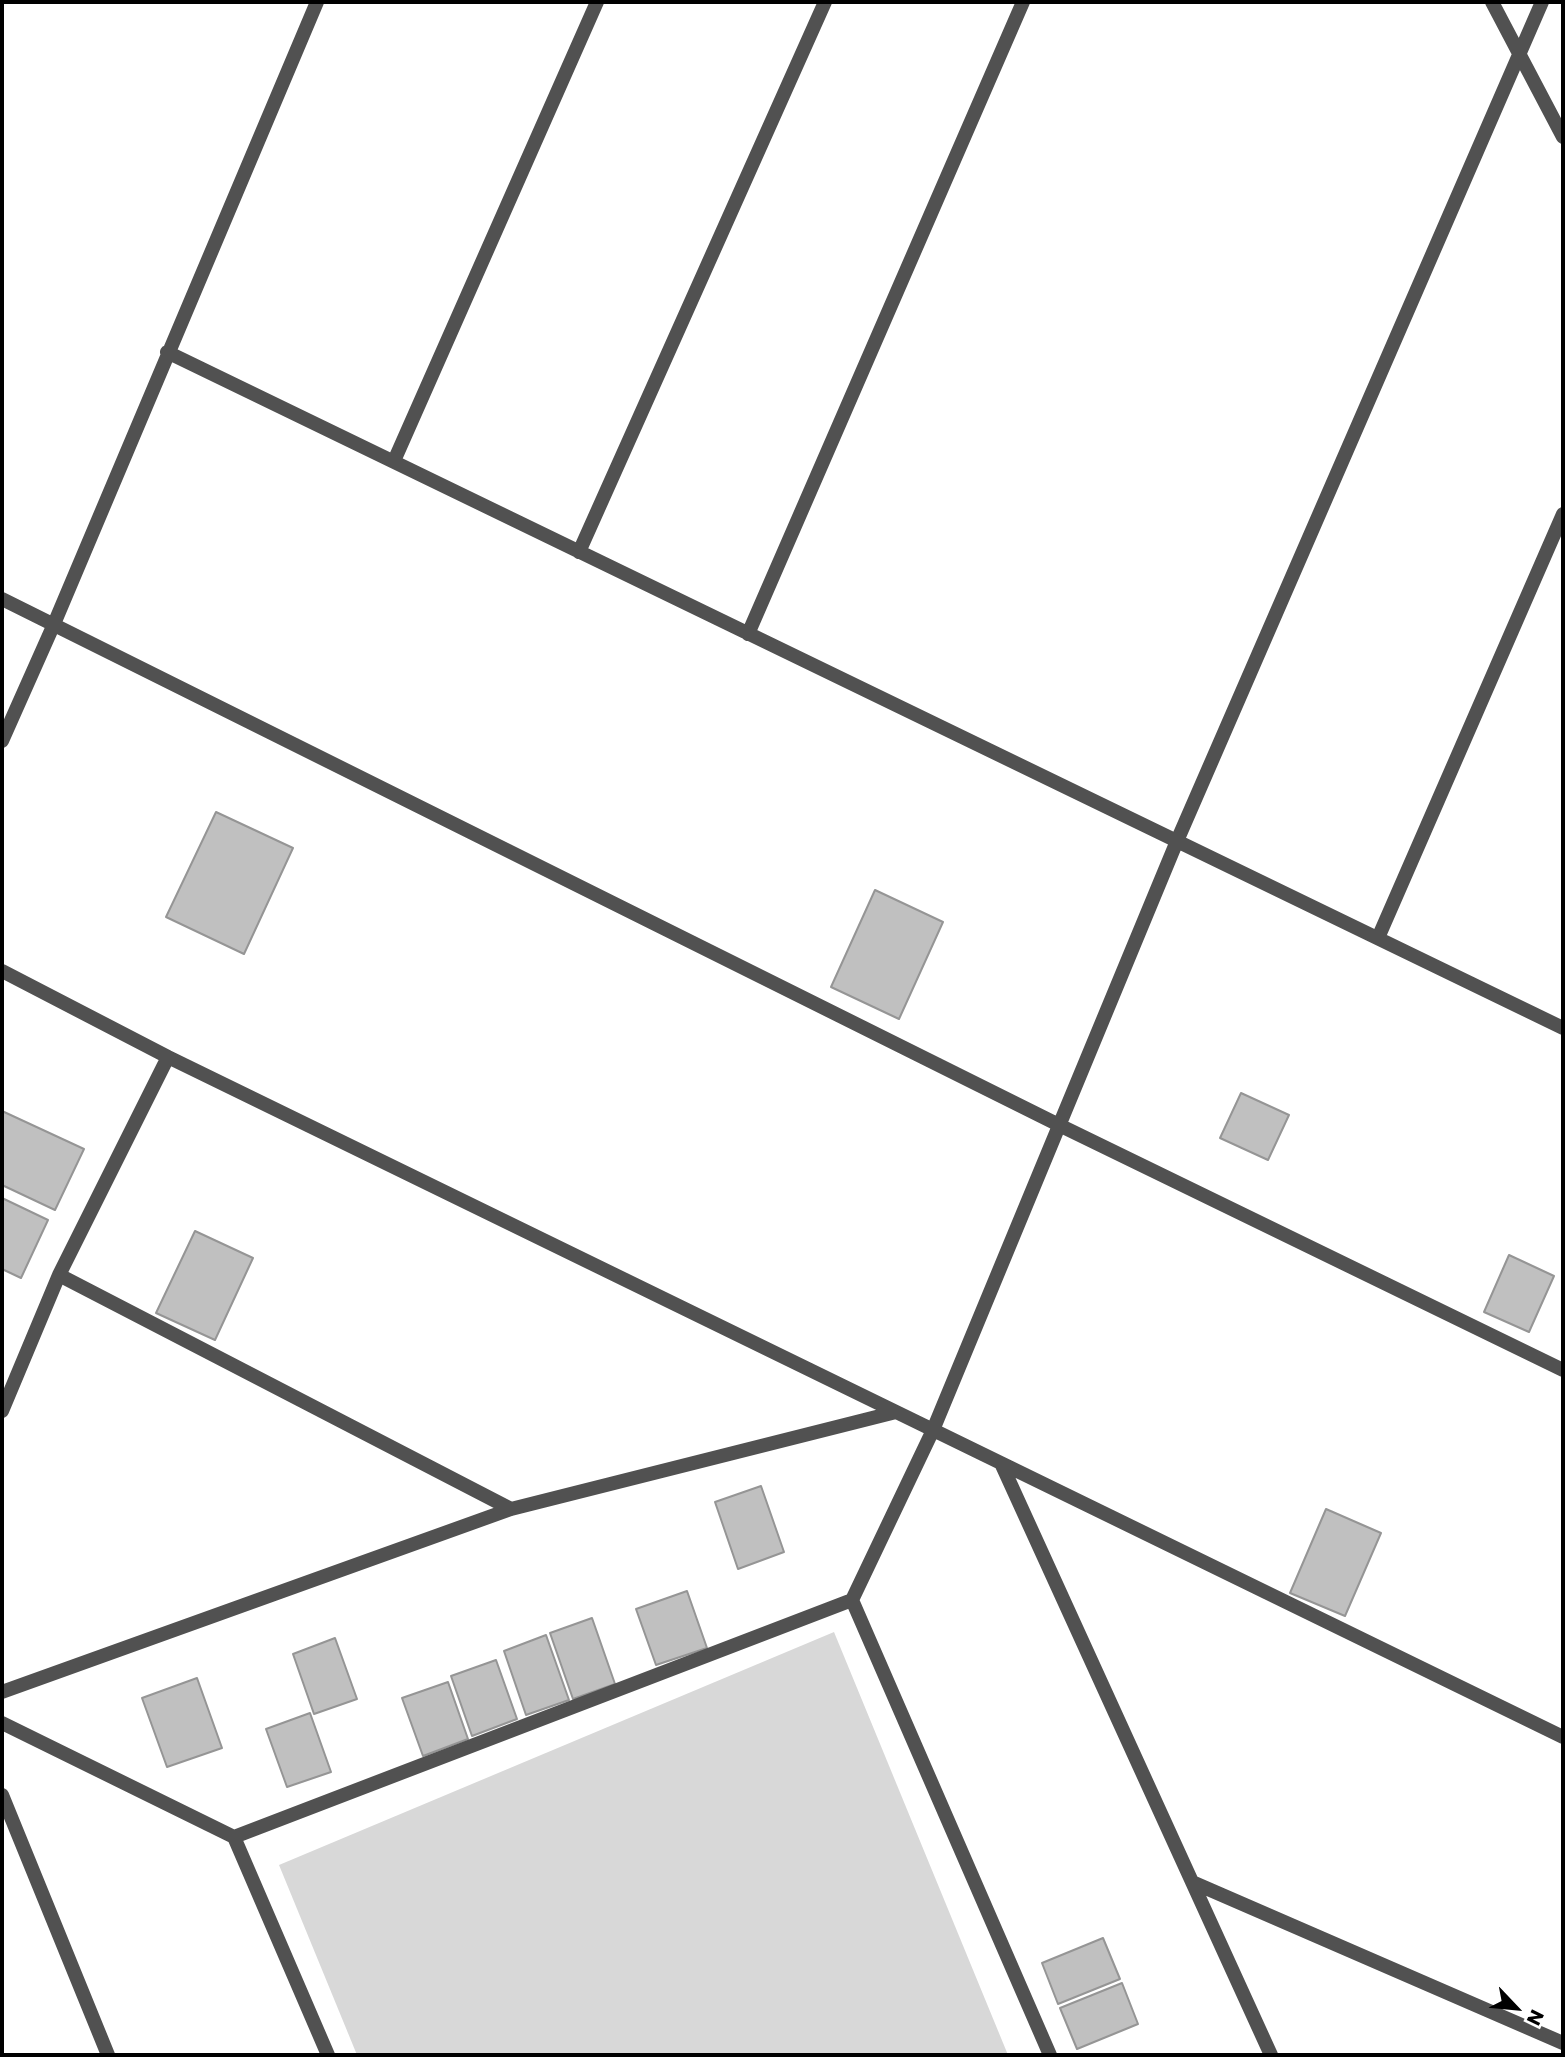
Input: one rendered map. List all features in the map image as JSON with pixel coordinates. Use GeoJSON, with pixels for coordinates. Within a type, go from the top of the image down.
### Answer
{"type":"FeatureCollection","features":[{"type":"Feature","properties":{"kind":"street"},"geometry":{"type":"LineString","coordinates":[[2,740],[54,624],[317,2]]}},
{"type":"Feature","properties":{"kind":"street"},"geometry":{"type":"LineString","coordinates":[[394,461],[597,2]]}},
{"type":"Feature","properties":{"kind":"street"},"geometry":{"type":"LineString","coordinates":[[579,552],[825,2]]}},
{"type":"Feature","properties":{"kind":"street"},"geometry":{"type":"LineString","coordinates":[[748,634],[1023,2]]}},
{"type":"Feature","properties":{"kind":"street"},"geometry":{"type":"LineString","coordinates":[[1492,2],[1563,137]]}},
{"type":"Feature","properties":{"kind":"street"},"geometry":{"type":"LineString","coordinates":[[234,1837],[852,1600],[933,1430],[1177,841],[1542,2]]}},
{"type":"Feature","properties":{"kind":"street"},"geometry":{"type":"LineString","coordinates":[[167,352],[1563,1028]]}},
{"type":"Feature","properties":{"kind":"street"},"geometry":{"type":"LineString","coordinates":[[1378,938],[1563,514]]}},
{"type":"Feature","properties":{"kind":"street"},"geometry":{"type":"LineString","coordinates":[[2,599],[1059,1125],[1563,1370]]}},
{"type":"Feature","properties":{"kind":"street"},"geometry":{"type":"LineString","coordinates":[[2,971],[168,1057],[1563,1737]]}},
{"type":"Feature","properties":{"kind":"street"},"geometry":{"type":"LineString","coordinates":[[2,1411],[59,1275],[168,1057]]}},
{"type":"Feature","properties":{"kind":"street"},"geometry":{"type":"LineString","coordinates":[[59,1275],[511,1509]]}},
{"type":"Feature","properties":{"kind":"street"},"geometry":{"type":"LineString","coordinates":[[2,1692],[511,1509],[896,1412]]}},
{"type":"Feature","properties":{"kind":"street"},"geometry":{"type":"LineString","coordinates":[[1001,1463],[1271,2055]]}},
{"type":"Feature","properties":{"kind":"street"},"geometry":{"type":"LineString","coordinates":[[852,1600],[1050,2055]]}},
{"type":"Feature","properties":{"kind":"street"},"geometry":{"type":"LineString","coordinates":[[2,1723],[234,1837],[328,2055]]}},
{"type":"Feature","properties":{"kind":"street"},"geometry":{"type":"LineString","coordinates":[[2,1795],[108,2055]]}},
{"type":"Feature","properties":{"kind":"street"},"geometry":{"type":"LineString","coordinates":[[1192,1882],[1563,2043]]}},
{"type":"Feature","properties":{"kind":"shaded area"},"geometry":{"type":"Polygon","coordinates":[[[834,1632],[1008,2055],[357,2055],[279,1865],[834,1632]]]}},
{"type":"Feature","properties":{"kind":"building"},"geometry":{"type":"Polygon","coordinates":[[[216,812],[293,848],[244,954],[166,917],[216,812]]]}},
{"type":"Feature","properties":{"kind":"building"},"geometry":{"type":"Polygon","coordinates":[[[875,890],[943,922],[899,1019],[831,987],[875,890]]]}},
{"type":"Feature","properties":{"kind":"building"},"geometry":{"type":"Polygon","coordinates":[[[1241,1093],[1289,1115],[1268,1160],[1220,1138],[1241,1093]]]}},
{"type":"Feature","properties":{"kind":"building"},"geometry":{"type":"Polygon","coordinates":[[[2,1111],[84,1149],[55,1210],[2,1185],[2,1111]]]}},
{"type":"Feature","properties":{"kind":"building"},"geometry":{"type":"Polygon","coordinates":[[[2,1198],[48,1220],[21,1278],[2,1269],[2,1198]]]}},
{"type":"Feature","properties":{"kind":"building"},"geometry":{"type":"Polygon","coordinates":[[[195,1231],[253,1258],[215,1340],[156,1313],[195,1231]]]}},
{"type":"Feature","properties":{"kind":"building"},"geometry":{"type":"Polygon","coordinates":[[[1509,1255],[1554,1276],[1529,1332],[1484,1312],[1509,1255]]]}},
{"type":"Feature","properties":{"kind":"building"},"geometry":{"type":"Polygon","coordinates":[[[761,1486],[784,1552],[738,1569],[715,1502],[761,1486]]]}},
{"type":"Feature","properties":{"kind":"building"},"geometry":{"type":"Polygon","coordinates":[[[1326,1509],[1381,1533],[1345,1616],[1290,1593],[1326,1509]]]}},
{"type":"Feature","properties":{"kind":"building"},"geometry":{"type":"Polygon","coordinates":[[[687,1591],[707,1648],[656,1665],[636,1609],[687,1591]]]}},
{"type":"Feature","properties":{"kind":"building"},"geometry":{"type":"Polygon","coordinates":[[[592,1618],[615,1684],[573,1699],[550,1633],[592,1618]]]}},
{"type":"Feature","properties":{"kind":"building"},"geometry":{"type":"Polygon","coordinates":[[[546,1635],[569,1700],[526,1715],[504,1651],[546,1635]]]}},
{"type":"Feature","properties":{"kind":"building"},"geometry":{"type":"Polygon","coordinates":[[[335,1638],[357,1699],[314,1714],[293,1654],[335,1638]]]}},
{"type":"Feature","properties":{"kind":"building"},"geometry":{"type":"Polygon","coordinates":[[[496,1660],[517,1719],[472,1736],[451,1676],[496,1660]]]}},
{"type":"Feature","properties":{"kind":"building"},"geometry":{"type":"Polygon","coordinates":[[[197,1678],[222,1748],[167,1767],[142,1698],[197,1678]]]}},
{"type":"Feature","properties":{"kind":"building"},"geometry":{"type":"Polygon","coordinates":[[[448,1682],[468,1739],[423,1756],[402,1698],[448,1682]]]}},
{"type":"Feature","properties":{"kind":"building"},"geometry":{"type":"Polygon","coordinates":[[[310,1713],[331,1772],[287,1787],[266,1729],[310,1713]]]}},
{"type":"Feature","properties":{"kind":"building"},"geometry":{"type":"Polygon","coordinates":[[[1103,1938],[1120,1979],[1058,2004],[1042,1963],[1103,1938]]]}},
{"type":"Feature","properties":{"kind":"building"},"geometry":{"type":"Polygon","coordinates":[[[1122,1983],[1138,2024],[1077,2049],[1060,2008],[1122,1983]]]}}]}
